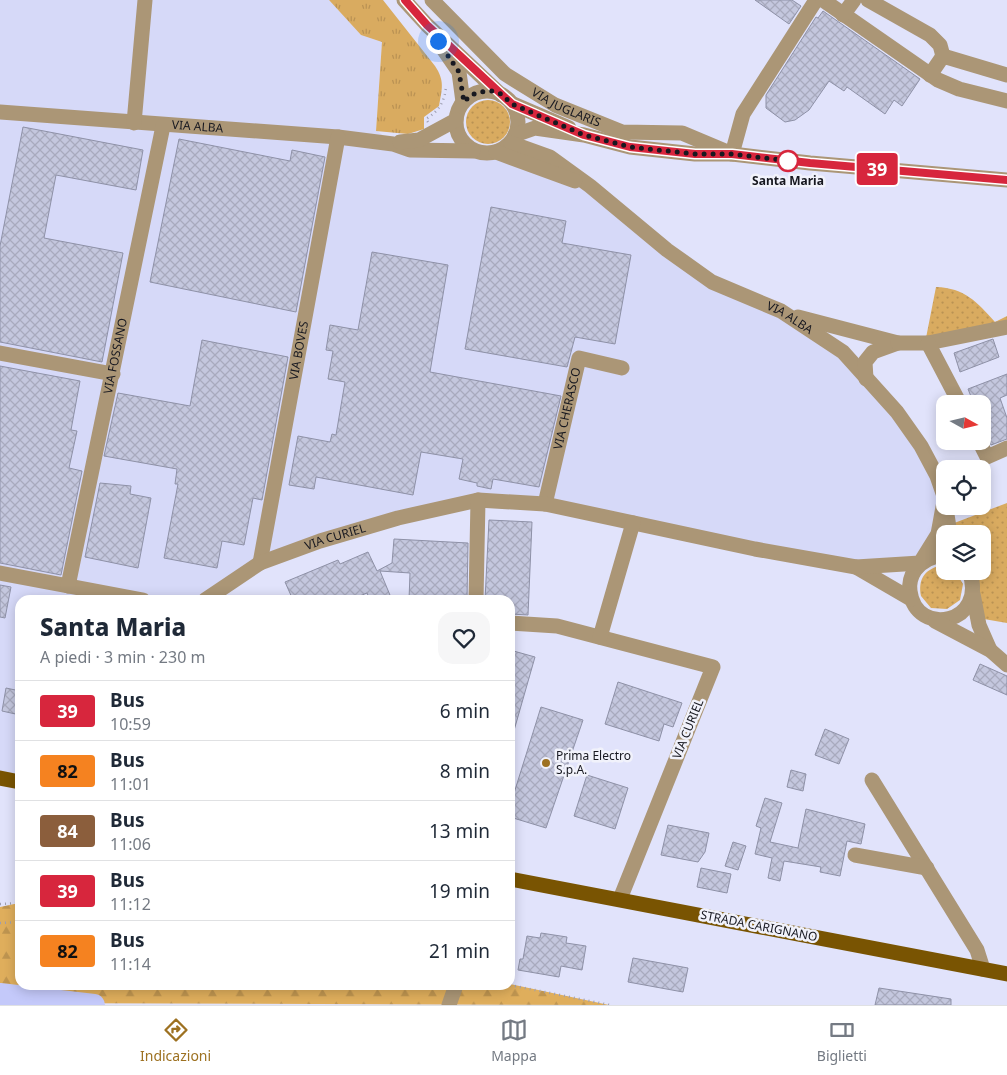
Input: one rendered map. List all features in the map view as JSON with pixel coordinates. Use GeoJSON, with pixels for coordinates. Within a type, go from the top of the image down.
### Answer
{"type":"FeatureCollection","features":[{"type":"Feature","properties":{"kind":"main road"},"geometry":{"type":"LineString","coordinates":[[0,778],[15,781]]}},
{"type":"Feature","properties":{"kind":"main road","name":"STRADA CARIGNANO"},"geometry":{"type":"LineString","coordinates":[[515,880],[1007,974]]}},
{"type":"Feature","properties":{"kind":"street"},"geometry":{"type":"LineString","coordinates":[[134,123],[145,0]]}},
{"type":"Feature","properties":{"kind":"street","name":"VIA JUGLARIS"},"geometry":{"type":"LineString","coordinates":[[404,0],[427,25],[507,99],[584,135]]}},
{"type":"Feature","properties":{"kind":"street","name":"VIA JUGLARIS"},"geometry":{"type":"LineString","coordinates":[[432,0],[505,74],[555,105],[622,132],[682,133],[732,154]]}},
{"type":"Feature","properties":{"kind":"street"},"geometry":{"type":"LineString","coordinates":[[732,154],[743,114],[816,0]]}},
{"type":"Feature","properties":{"kind":"street"},"geometry":{"type":"LineString","coordinates":[[823,0],[930,75],[958,89],[1007,101]]}},
{"type":"Feature","properties":{"kind":"street"},"geometry":{"type":"LineString","coordinates":[[843,15],[854,0]]}},
{"type":"Feature","properties":{"kind":"street"},"geometry":{"type":"LineString","coordinates":[[868,0],[930,35],[940,45],[943,56],[930,75]]}},
{"type":"Feature","properties":{"kind":"street","name":"VIA JUGLARIS"},"geometry":{"type":"LineString","coordinates":[[427,25],[459,72],[464,102]]}},
{"type":"Feature","properties":{"kind":"street"},"geometry":{"type":"LineString","coordinates":[[943,56],[1007,74]]}},
{"type":"Feature","properties":{"kind":"street"},"geometry":{"type":"LineString","coordinates":[[481,92],[507,99],[518,120],[513,139],[496,152],[488,154],[474,151],[460,138],[456,120],[464,102],[471,95],[481,92]]}},
{"type":"Feature","properties":{"kind":"street","name":"VIA ALBA"},"geometry":{"type":"LineString","coordinates":[[0,112],[163,126],[338,137],[393,144],[410,150],[474,151]]}},
{"type":"Feature","properties":{"kind":"street","name":"VIA ALBA"},"geometry":{"type":"LineString","coordinates":[[393,144],[419,140],[456,120]]}},
{"type":"Feature","properties":{"kind":"street","name":"VIA FOSSANO"},"geometry":{"type":"LineString","coordinates":[[68,586],[163,126]]}},
{"type":"Feature","properties":{"kind":"street","name":"VIA JUGLARIS"},"geometry":{"type":"LineString","coordinates":[[513,139],[535,128],[584,135],[630,147],[695,154],[732,154],[810,163],[1007,180]]}},
{"type":"Feature","properties":{"kind":"street","name":"VIA BOVES"},"geometry":{"type":"LineString","coordinates":[[260,563],[338,137]]}},
{"type":"Feature","properties":{"kind":"street","name":"VIA ALBA"},"geometry":{"type":"LineString","coordinates":[[513,139],[550,158],[590,186],[667,250],[712,282],[781,311],[843,352],[897,412],[921,446],[936,472]]}},
{"type":"Feature","properties":{"kind":"street","name":"VIA ALBA"},"geometry":{"type":"LineString","coordinates":[[496,152],[590,186]]}},
{"type":"Feature","properties":{"kind":"street"},"geometry":{"type":"LineString","coordinates":[[781,311],[898,343],[928,343],[1007,327]]}},
{"type":"Feature","properties":{"kind":"street"},"geometry":{"type":"LineString","coordinates":[[843,352],[844,341],[851,335],[860,334]]}},
{"type":"Feature","properties":{"kind":"street"},"geometry":{"type":"LineString","coordinates":[[866,379],[865,362],[873,352],[898,343]]}},
{"type":"Feature","properties":{"kind":"street"},"geometry":{"type":"LineString","coordinates":[[928,343],[955,395]]}},
{"type":"Feature","properties":{"kind":"street"},"geometry":{"type":"LineString","coordinates":[[0,353],[113,374]]}},
{"type":"Feature","properties":{"kind":"street","name":"VIA CHERASCO"},"geometry":{"type":"LineString","coordinates":[[545,504],[578,358],[622,368]]}},
{"type":"Feature","properties":{"kind":"street"},"geometry":{"type":"LineString","coordinates":[[984,450],[987,457],[1007,448]]}},
{"type":"Feature","properties":{"kind":"street"},"geometry":{"type":"LineString","coordinates":[[476,595],[478,500]]}},
{"type":"Feature","properties":{"kind":"street","name":"VIA CURIEL"},"geometry":{"type":"LineString","coordinates":[[212,595],[260,563],[320,541],[398,518],[478,500],[545,504],[755,549],[856,568],[920,563],[936,557]]}},
{"type":"Feature","properties":{"kind":"street","name":"VIA ALBA"},"geometry":{"type":"LineString","coordinates":[[911,599],[909,586],[912,573],[938,534],[942,515]]}},
{"type":"Feature","properties":{"kind":"street"},"geometry":{"type":"LineString","coordinates":[[600,637],[633,522]]}},
{"type":"Feature","properties":{"kind":"street","name":"VIA CURIEL"},"geometry":{"type":"LineString","coordinates":[[856,568],[911,599],[918,611],[931,619],[990,650]]}},
{"type":"Feature","properties":{"kind":"street"},"geometry":{"type":"LineString","coordinates":[[0,573],[116,595]]}},
{"type":"Feature","properties":{"kind":"street"},"geometry":{"type":"LineString","coordinates":[[972,580],[979,625],[990,650],[1007,665]]}},
{"type":"Feature","properties":{"kind":"street"},"geometry":{"type":"LineString","coordinates":[[931,619],[942,620],[962,613],[969,605],[973,594]]}},
{"type":"Feature","properties":{"kind":"street","name":"VIA CURIEL"},"geometry":{"type":"LineString","coordinates":[[515,623],[557,626],[713,667],[620,899]]}},
{"type":"Feature","properties":{"kind":"street"},"geometry":{"type":"LineString","coordinates":[[872,780],[977,950],[983,969]]}},
{"type":"Feature","properties":{"kind":"street"},"geometry":{"type":"LineString","coordinates":[[855,855],[927,868]]}},
{"type":"Feature","properties":{"kind":"street"},"geometry":{"type":"LineString","coordinates":[[449,1005],[454,990]]}},
{"type":"Feature","properties":{"kind":"path"},"geometry":{"type":"LineString","coordinates":[[435,133],[426,119],[434,114],[445,98],[447,82]]}},
{"type":"Feature","properties":{"kind":"path"},"geometry":{"type":"LineString","coordinates":[[0,904],[15,903]]}},
{"type":"Feature","properties":{"kind":"path"},"geometry":{"type":"LineString","coordinates":[[0,923],[15,922]]}},
{"type":"Feature","properties":{"kind":"path"},"geometry":{"type":"LineString","coordinates":[[515,986],[610,1005]]}},
{"type":"Feature","properties":{"kind":"shaded area"},"geometry":{"type":"Polygon","coordinates":[[[0,0],[329,0],[361,35],[382,42],[376,130],[393,143],[481,153],[496,152],[590,186],[667,250],[843,352],[897,412],[936,480],[936,515],[938,515],[920,563],[856,567],[545,504],[478,500],[260,563],[212,595],[15,595],[15,781],[0,778],[0,0]]]}},
{"type":"Feature","properties":{"kind":"green space"},"geometry":{"type":"Polygon","coordinates":[[[329,0],[383,0],[435,66],[442,85],[441,95],[439,106],[424,117],[424,129],[408,134],[376,131],[382,42],[361,35],[329,0]]]}},
{"type":"Feature","properties":{"kind":"green space"},"geometry":{"type":"Polygon","coordinates":[[[488,100],[500,104],[506,110],[510,122],[506,134],[500,140],[488,144],[476,140],[470,134],[466,122],[470,110],[476,104],[488,100]]]}},
{"type":"Feature","properties":{"kind":"green space"},"geometry":{"type":"Polygon","coordinates":[[[936,287],[955,290],[970,297],[995,322],[1007,316],[1007,330],[925,343],[936,287]]]}},
{"type":"Feature","properties":{"kind":"green space"},"geometry":{"type":"Polygon","coordinates":[[[1007,503],[1007,623],[978,618],[966,580],[991,580],[991,525],[949,525],[975,515],[991,515],[991,509],[1007,503]]]}},
{"type":"Feature","properties":{"kind":"green space"},"geometry":{"type":"Polygon","coordinates":[[[936,567],[936,580],[961,580],[963,584],[960,600],[947,609],[931,608],[921,596],[920,585],[923,576],[936,567]]]}},
{"type":"Feature","properties":{"kind":"green space"},"geometry":{"type":"Polygon","coordinates":[[[15,904],[15,990],[515,990],[515,985],[609,1005],[0,1003],[0,907],[15,904]]]}},
{"type":"Feature","properties":{"kind":"building"},"geometry":{"type":"Polygon","coordinates":[[[755,0],[792,0],[801,6],[789,24],[755,0]]]}},
{"type":"Feature","properties":{"kind":"building"},"geometry":{"type":"Polygon","coordinates":[[[823,11],[920,79],[902,106],[894,100],[885,114],[847,87],[844,91],[829,81],[809,110],[795,120],[785,122],[766,108],[766,95],[816,17],[818,18],[823,11]]]}},
{"type":"Feature","properties":{"kind":"building"},"geometry":{"type":"Polygon","coordinates":[[[23,127],[143,150],[136,190],[56,175],[44,238],[123,253],[102,362],[0,342],[0,246],[23,127]]]}},
{"type":"Feature","properties":{"kind":"building"},"geometry":{"type":"Polygon","coordinates":[[[179,139],[290,161],[292,150],[325,157],[296,312],[150,282],[179,139]]]}},
{"type":"Feature","properties":{"kind":"building"},"geometry":{"type":"Polygon","coordinates":[[[491,207],[566,221],[562,243],[631,255],[615,344],[575,337],[567,367],[465,349],[491,207]]]}},
{"type":"Feature","properties":{"kind":"building"},"geometry":{"type":"Polygon","coordinates":[[[372,252],[448,265],[430,372],[561,396],[539,487],[493,479],[491,489],[477,486],[477,483],[459,479],[463,459],[421,452],[413,495],[316,477],[314,489],[289,485],[298,436],[330,442],[332,434],[336,435],[345,382],[328,379],[333,351],[326,350],[330,325],[358,330],[372,252]]]}},
{"type":"Feature","properties":{"kind":"building"},"geometry":{"type":"Polygon","coordinates":[[[993,339],[999,357],[960,372],[954,353],[993,339]]]}},
{"type":"Feature","properties":{"kind":"building"},"geometry":{"type":"Polygon","coordinates":[[[202,340],[288,357],[262,500],[253,498],[244,545],[222,541],[217,568],[164,558],[178,484],[175,484],[177,469],[104,456],[118,393],[190,406],[202,340]]]}},
{"type":"Feature","properties":{"kind":"building"},"geometry":{"type":"Polygon","coordinates":[[[0,366],[80,381],[71,430],[77,431],[69,468],[82,471],[61,575],[0,563],[0,366]]]}},
{"type":"Feature","properties":{"kind":"building"},"geometry":{"type":"Polygon","coordinates":[[[1007,374],[1007,395],[1000,398],[1007,418],[1007,439],[991,445],[991,395],[970,395],[968,389],[1007,374]]]}},
{"type":"Feature","properties":{"kind":"building"},"geometry":{"type":"Polygon","coordinates":[[[100,483],[131,486],[130,494],[151,498],[138,568],[85,557],[100,483]]]}},
{"type":"Feature","properties":{"kind":"building"},"geometry":{"type":"Polygon","coordinates":[[[489,520],[532,522],[528,615],[515,614],[515,595],[485,595],[489,520]]]}},
{"type":"Feature","properties":{"kind":"building"},"geometry":{"type":"Polygon","coordinates":[[[394,539],[468,543],[467,595],[409,595],[410,573],[380,571],[390,595],[368,595],[367,593],[362,595],[291,595],[285,582],[338,560],[340,564],[368,552],[377,571],[392,563],[394,539]]]}},
{"type":"Feature","properties":{"kind":"building"},"geometry":{"type":"Polygon","coordinates":[[[0,585],[11,587],[5,618],[0,617],[0,585]]]}},
{"type":"Feature","properties":{"kind":"building"},"geometry":{"type":"Polygon","coordinates":[[[515,651],[535,657],[515,727],[515,651]]]}},
{"type":"Feature","properties":{"kind":"building"},"geometry":{"type":"Polygon","coordinates":[[[980,664],[1007,676],[1007,695],[973,680],[980,664]]]}},
{"type":"Feature","properties":{"kind":"building"},"geometry":{"type":"Polygon","coordinates":[[[618,682],[682,703],[673,727],[664,724],[659,741],[605,724],[618,682]]]}},
{"type":"Feature","properties":{"kind":"building"},"geometry":{"type":"Polygon","coordinates":[[[6,688],[15,690],[15,714],[2,711],[6,688]]]}},
{"type":"Feature","properties":{"kind":"building","name":"Prima Electro S.p.A."},"geometry":{"type":"Polygon","coordinates":[[[541,707],[583,720],[546,828],[515,819],[515,790],[541,707]]]}},
{"type":"Feature","properties":{"kind":"building"},"geometry":{"type":"Polygon","coordinates":[[[825,729],[849,739],[839,764],[815,755],[825,729]]]}},
{"type":"Feature","properties":{"kind":"building"},"geometry":{"type":"Polygon","coordinates":[[[791,770],[806,774],[803,791],[787,787],[791,770]]]}},
{"type":"Feature","properties":{"kind":"building"},"geometry":{"type":"Polygon","coordinates":[[[587,775],[628,788],[615,829],[574,816],[587,775]]]}},
{"type":"Feature","properties":{"kind":"building"},"geometry":{"type":"Polygon","coordinates":[[[765,798],[782,803],[770,842],[798,848],[806,809],[865,824],[861,844],[847,841],[840,876],[820,872],[821,867],[784,861],[780,881],[768,878],[772,858],[755,854],[761,828],[756,826],[765,798]]]}},
{"type":"Feature","properties":{"kind":"building"},"geometry":{"type":"Polygon","coordinates":[[[668,825],[709,833],[705,852],[698,862],[661,855],[668,825]]]}},
{"type":"Feature","properties":{"kind":"building"},"geometry":{"type":"Polygon","coordinates":[[[733,842],[746,846],[738,870],[725,866],[733,842]]]}},
{"type":"Feature","properties":{"kind":"building"},"geometry":{"type":"Polygon","coordinates":[[[701,868],[731,874],[727,893],[697,887],[701,868]]]}},
{"type":"Feature","properties":{"kind":"building"},"geometry":{"type":"Polygon","coordinates":[[[541,933],[567,937],[566,943],[586,946],[582,970],[561,966],[559,977],[518,970],[520,959],[523,959],[527,936],[540,938],[541,933]]]}},
{"type":"Feature","properties":{"kind":"building"},"geometry":{"type":"Polygon","coordinates":[[[633,958],[688,968],[683,992],[628,982],[633,958]]]}},
{"type":"Feature","properties":{"kind":"building"},"geometry":{"type":"Polygon","coordinates":[[[879,988],[951,999],[951,1005],[875,1005],[879,988]]]}},
{"type":"Feature","properties":{"kind":"waterway"},"geometry":{"type":"LineString","coordinates":[[0,994],[94,1005]]}},
{"type":"Feature","properties":{"kind":"bus line","name":"39"},"geometry":{"type":"LineString","coordinates":[[405,0],[427,25],[512,104],[554,120],[584,135],[630,147],[695,154],[732,154],[810,163],[1007,180]]}},
{"type":"Feature","properties":{"kind":"place","name":"Santa Maria"},"geometry":{"type":"Point","coordinates":[788,161]}},
{"type":"Feature","properties":{"kind":"place","name":"Prima Electro S.p.A."},"geometry":{"type":"Point","coordinates":[546,763]}},
{"type":"Feature","properties":{"kind":"route"},"geometry":{"type":"LineString","coordinates":[[438,41],[459,72],[464,102],[471,95],[492,91],[501,94],[512,104],[554,120],[584,135],[630,147],[695,154],[732,154],[790,161],[788,161]]}}]}
